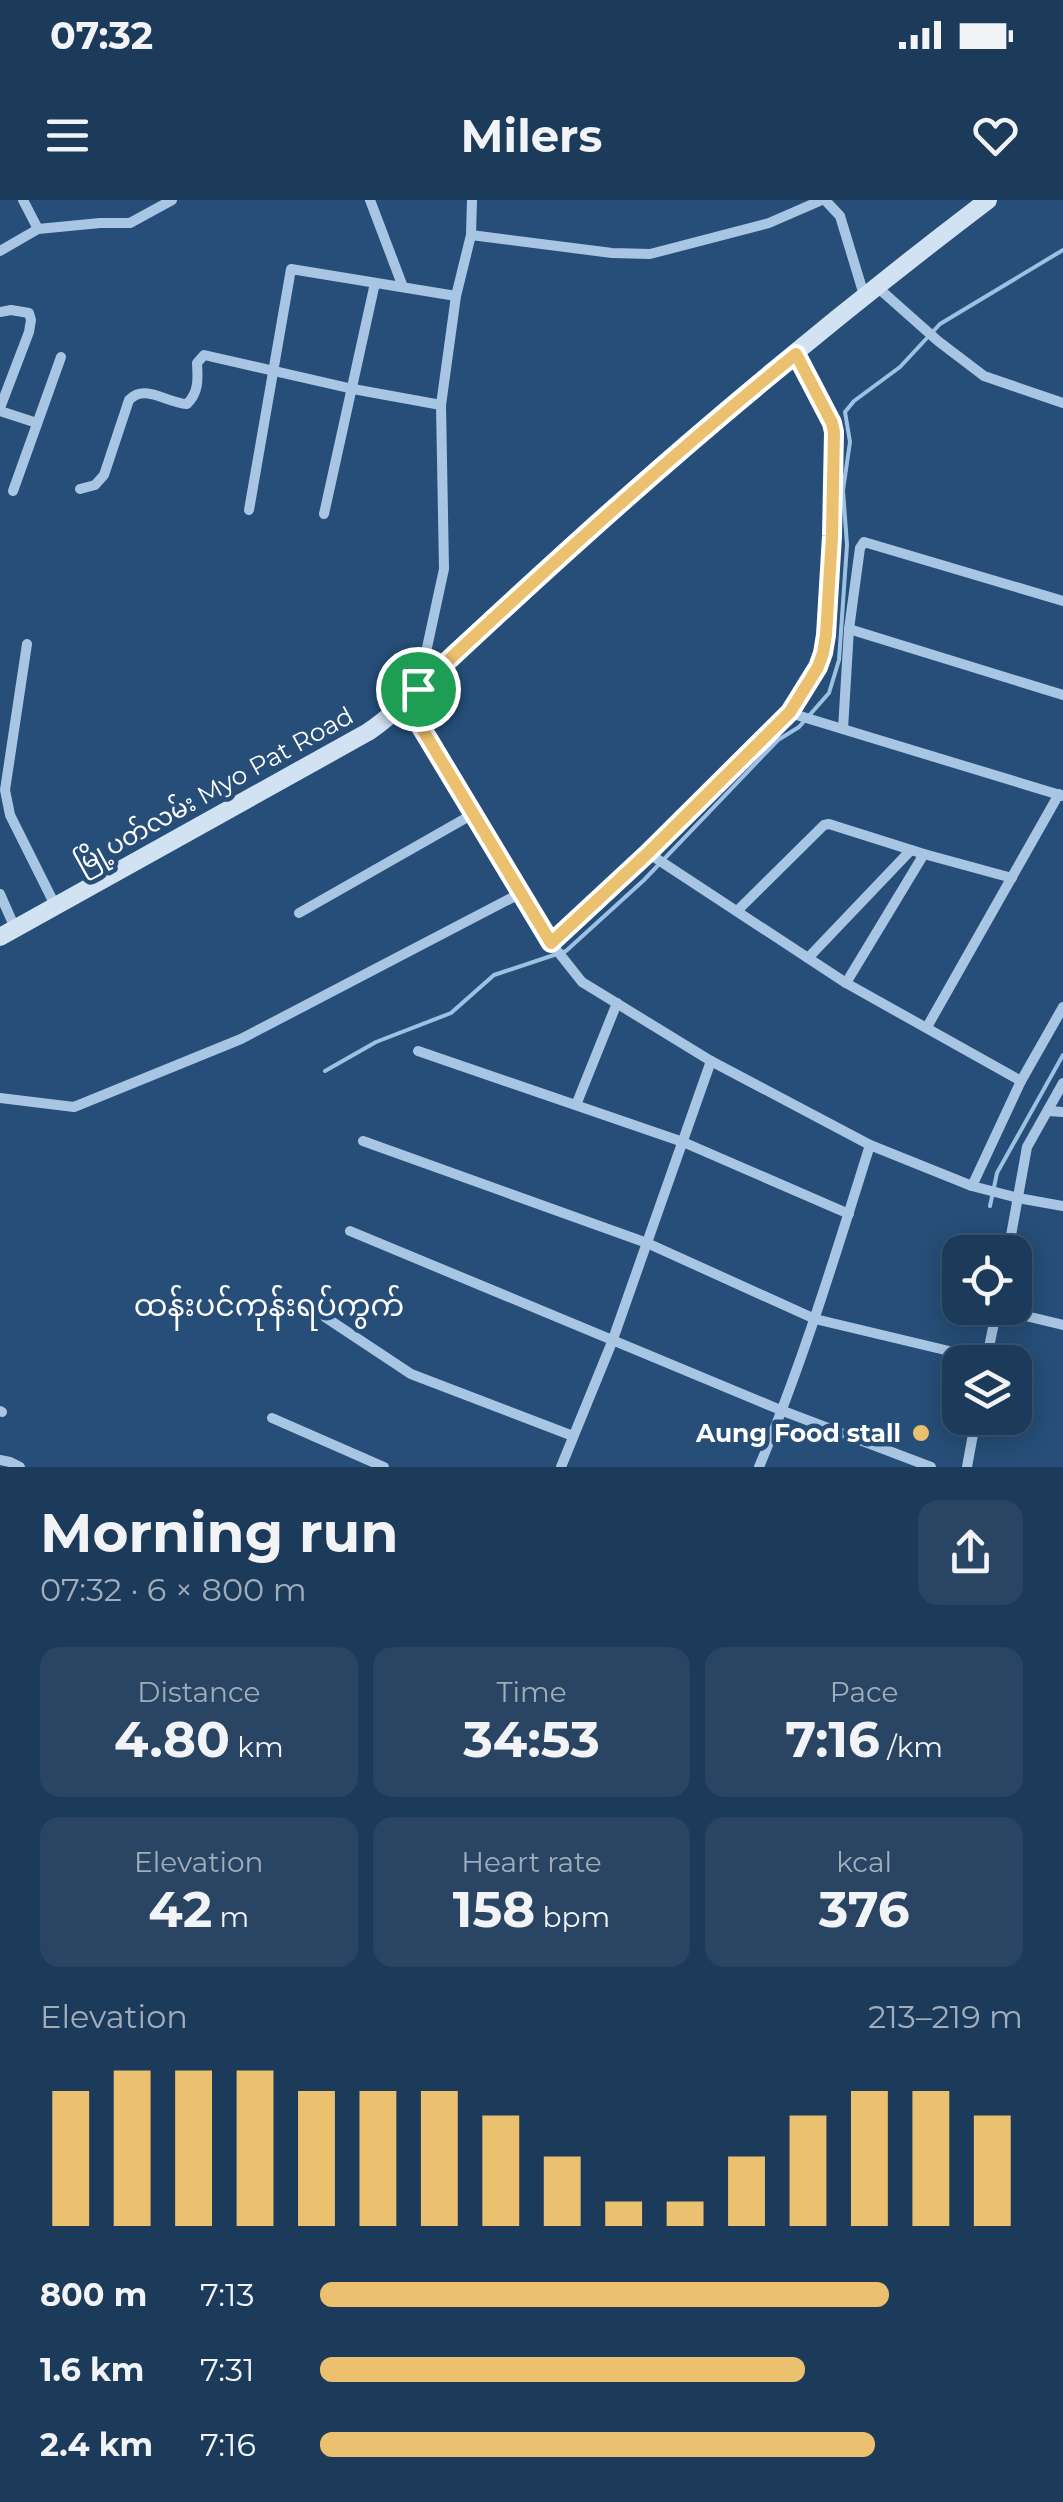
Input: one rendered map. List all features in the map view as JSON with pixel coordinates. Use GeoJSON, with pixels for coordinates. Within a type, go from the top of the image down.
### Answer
{"type":"FeatureCollection","features":[{"type":"Feature","properties":{"kind":"main road","name":"မြို့ပတ်လမ်း Myo Pat Road"},"geometry":{"type":"LineString","coordinates":[[8,932],[389,718],[710,424],[870,290],[988,200]]}},
{"type":"Feature","properties":{"kind":"street"},"geometry":{"type":"LineString","coordinates":[[24,200],[38,229]]}},
{"type":"Feature","properties":{"kind":"street"},"geometry":{"type":"LineString","coordinates":[[0,251],[38,229],[130,223],[172,200]]}},
{"type":"Feature","properties":{"kind":"street"},"geometry":{"type":"LineString","coordinates":[[370,200],[403,288]]}},
{"type":"Feature","properties":{"kind":"street"},"geometry":{"type":"LineString","coordinates":[[472,200],[471,235],[456,296],[441,405],[444,569],[415,703],[418,722],[551,943],[582,982],[711,1061],[870,1145],[972,1186],[1063,1206]]}},
{"type":"Feature","properties":{"kind":"street"},"geometry":{"type":"LineString","coordinates":[[471,235],[612,254],[650,254],[769,223],[824,200],[840,216],[870,290],[984,376],[1063,403]]}},
{"type":"Feature","properties":{"kind":"street"},"geometry":{"type":"LineString","coordinates":[[249,510],[291,269],[456,296]]}},
{"type":"Feature","properties":{"kind":"street"},"geometry":{"type":"LineString","coordinates":[[324,514],[374,283]]}},
{"type":"Feature","properties":{"kind":"street"},"geometry":{"type":"LineString","coordinates":[[0,312],[24,310],[30,313],[31,320],[4,384],[0,410],[37,424]]}},
{"type":"Feature","properties":{"kind":"street"},"geometry":{"type":"LineString","coordinates":[[551,943],[790,712],[818,667],[823,653],[832,536],[834,432],[796,354]]}},
{"type":"Feature","properties":{"kind":"street"},"geometry":{"type":"LineString","coordinates":[[80,489],[95,485],[104,476],[134,394],[142,391],[187,404],[198,382],[197,363],[204,355],[441,405]]}},
{"type":"Feature","properties":{"kind":"street"},"geometry":{"type":"LineString","coordinates":[[13,491],[60,357]]}},
{"type":"Feature","properties":{"kind":"street"},"geometry":{"type":"LineString","coordinates":[[843,729],[849,629],[864,542],[1063,601]]}},
{"type":"Feature","properties":{"kind":"street"},"geometry":{"type":"LineString","coordinates":[[849,629],[1063,695]]}},
{"type":"Feature","properties":{"kind":"street"},"geometry":{"type":"LineString","coordinates":[[27,644],[4,790],[10,815],[56,907]]}},
{"type":"Feature","properties":{"kind":"street"},"geometry":{"type":"LineString","coordinates":[[790,712],[1061,795],[927,1027]]}},
{"type":"Feature","properties":{"kind":"street"},"geometry":{"type":"LineString","coordinates":[[298,913],[473,814]]}},
{"type":"Feature","properties":{"kind":"street"},"geometry":{"type":"LineString","coordinates":[[737,911],[829,824],[1012,878]]}},
{"type":"Feature","properties":{"kind":"street"},"geometry":{"type":"LineString","coordinates":[[808,958],[911,850]]}},
{"type":"Feature","properties":{"kind":"street"},"geometry":{"type":"LineString","coordinates":[[648,853],[846,982],[1021,1081]]}},
{"type":"Feature","properties":{"kind":"street"},"geometry":{"type":"LineString","coordinates":[[846,982],[924,854]]}},
{"type":"Feature","properties":{"kind":"street"},"geometry":{"type":"LineString","coordinates":[[0,1098],[74,1108],[241,1038],[520,893]]}},
{"type":"Feature","properties":{"kind":"street"},"geometry":{"type":"LineString","coordinates":[[0,894],[8,932]]}},
{"type":"Feature","properties":{"kind":"street"},"geometry":{"type":"LineString","coordinates":[[576,1105],[617,1003]]}},
{"type":"Feature","properties":{"kind":"street"},"geometry":{"type":"LineString","coordinates":[[972,1186],[1021,1081],[1063,1008]]}},
{"type":"Feature","properties":{"kind":"street"},"geometry":{"type":"LineString","coordinates":[[418,1051],[683,1142],[849,1214]]}},
{"type":"Feature","properties":{"kind":"street"},"geometry":{"type":"LineString","coordinates":[[561,1467],[612,1342],[711,1061]]}},
{"type":"Feature","properties":{"kind":"street"},"geometry":{"type":"LineString","coordinates":[[1011,1235],[1027,1147],[1063,1083]]}},
{"type":"Feature","properties":{"kind":"street"},"geometry":{"type":"LineString","coordinates":[[1048,1110],[1063,1112]]}},
{"type":"Feature","properties":{"kind":"street"},"geometry":{"type":"LineString","coordinates":[[363,1140],[647,1243],[816,1318],[942,1351]]}},
{"type":"Feature","properties":{"kind":"street"},"geometry":{"type":"LineString","coordinates":[[758,1467],[816,1318],[870,1145]]}},
{"type":"Feature","properties":{"kind":"street"},"geometry":{"type":"LineString","coordinates":[[350,1231],[612,1342],[931,1467]]}},
{"type":"Feature","properties":{"kind":"street"},"geometry":{"type":"LineString","coordinates":[[325,1316],[411,1374],[574,1436]]}},
{"type":"Feature","properties":{"kind":"street"},"geometry":{"type":"LineString","coordinates":[[1032,1317],[1063,1325]]}},
{"type":"Feature","properties":{"kind":"street"},"geometry":{"type":"LineString","coordinates":[[272,1418],[384,1467]]}},
{"type":"Feature","properties":{"kind":"street"},"geometry":{"type":"LineString","coordinates":[[968,1467],[973,1435]]}},
{"type":"Feature","properties":{"kind":"street"},"geometry":{"type":"LineString","coordinates":[[0,1460],[20,1467]]}},
{"type":"Feature","properties":{"kind":"waterway"},"geometry":{"type":"LineString","coordinates":[[325,1071],[376,1042],[451,1013],[494,975],[566,951],[644,880],[778,740],[799,727],[829,693],[839,660],[847,545],[843,490],[850,442],[845,412],[900,367],[940,324],[1063,250]]}},
{"type":"Feature","properties":{"kind":"waterway"},"geometry":{"type":"LineString","coordinates":[[990,1206],[997,1173],[1063,1055]]}},
{"type":"Feature","properties":{"kind":"place","name":"Aung Food stall"},"geometry":{"type":"Point","coordinates":[921,1433]}},
{"type":"Feature","properties":{"kind":"district","name":"ထန်းပင်ကုန်းရပ်ကွက်"},"geometry":{"type":"Point","coordinates":[269,1306]}},
{"type":"Feature","properties":{"kind":"route"},"geometry":{"type":"LineString","coordinates":[[796,354],[834,432],[826,635],[818,667],[790,712],[551,943],[418,722],[418,689],[602,519],[796,354]]}}]}
